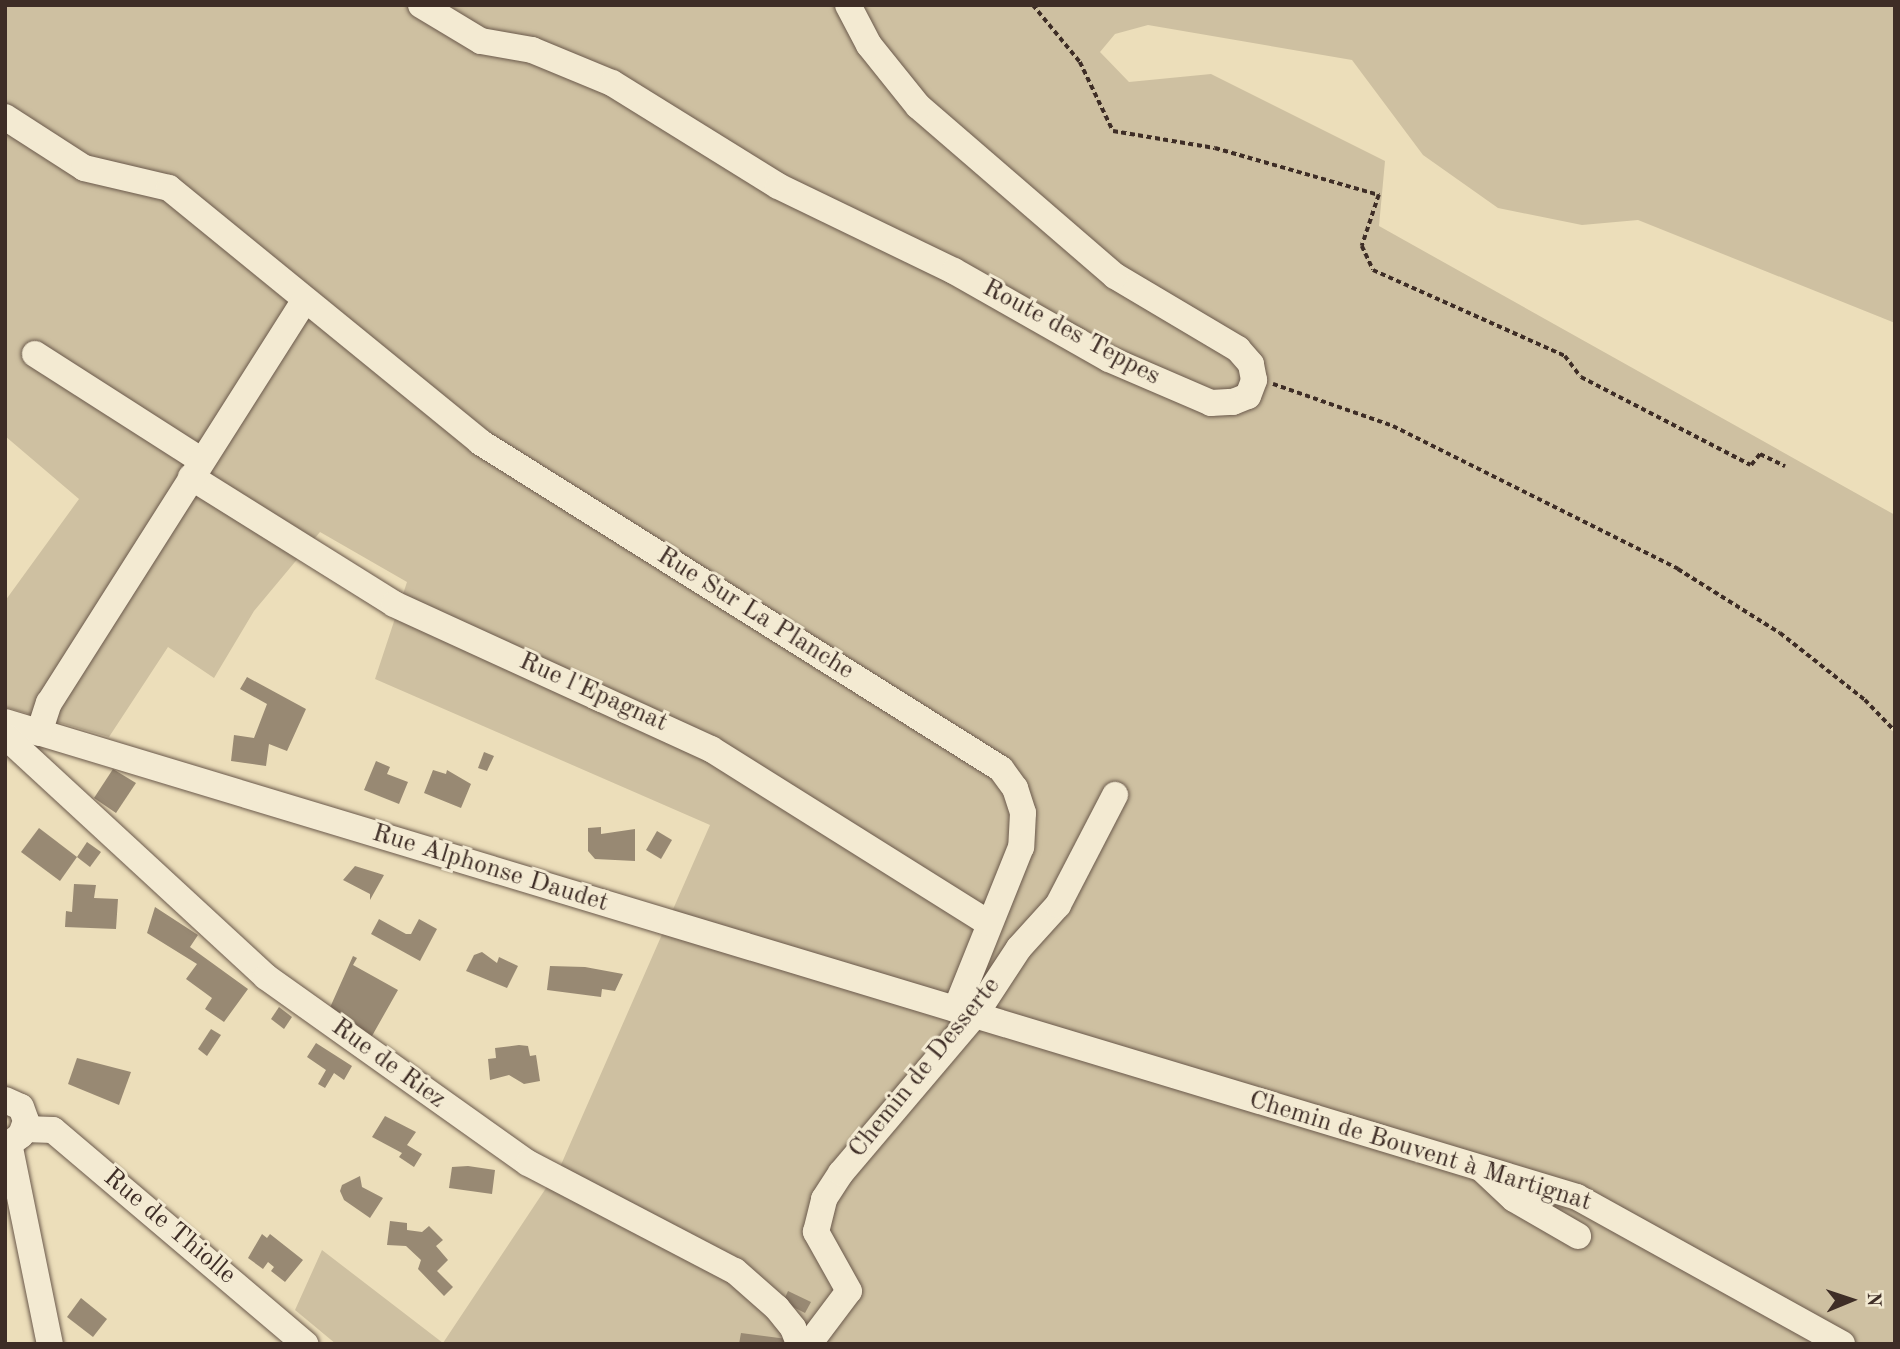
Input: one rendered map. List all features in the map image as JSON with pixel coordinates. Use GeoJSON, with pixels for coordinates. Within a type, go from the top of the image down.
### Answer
{"type":"FeatureCollection","features":[{"type":"Feature","properties":{"kind":"street","name":"Route des Teppes"},"geometry":{"type":"LineString","coordinates":[[421,5],[481,41],[532,50],[612,83],[778,186],[954,271],[1109,359],[1211,403],[1233,402],[1248,396],[1254,380]]}},
{"type":"Feature","properties":{"kind":"street"},"geometry":{"type":"LineString","coordinates":[[848,5],[869,45],[918,106],[1115,276],[1238,349],[1251,364],[1254,380]]}},
{"type":"Feature","properties":{"kind":"street","name":"Rue Sur La Planche"},"geometry":{"type":"LineString","coordinates":[[5,117],[84,168],[169,188],[303,302],[481,442],[1001,769],[1015,788],[1023,813],[1021,847],[988,923],[965,1012]]}},
{"type":"Feature","properties":{"kind":"street"},"geometry":{"type":"LineString","coordinates":[[39,733],[49,703],[303,302]]}},
{"type":"Feature","properties":{"kind":"street","name":"Rue l'Epagnat"},"geometry":{"type":"LineString","coordinates":[[34,354],[394,604],[711,749],[988,923]]}},
{"type":"Feature","properties":{"kind":"street","name":"Rue Alphonse Daudet"},"geometry":{"type":"LineString","coordinates":[[5,722],[965,1012]]}},
{"type":"Feature","properties":{"kind":"street","name":"Rue de Riez"},"geometry":{"type":"LineString","coordinates":[[5,736],[266,977],[528,1163],[734,1270],[778,1308],[793,1328],[799,1344]]}},
{"type":"Feature","properties":{"kind":"street","name":"Chemin de Desserte"},"geometry":{"type":"LineString","coordinates":[[809,1344],[849,1291],[816,1232],[824,1199],[965,1012],[1058,905],[1115,795]]}},
{"type":"Feature","properties":{"kind":"street","name":"Chemin de Bouvent à Martignat"},"geometry":{"type":"LineString","coordinates":[[965,1012],[1479,1167],[1600,1207],[1842,1344]]}},
{"type":"Feature","properties":{"kind":"street"},"geometry":{"type":"LineString","coordinates":[[5,1100],[21,1107],[13,1138],[50,1344]]}},
{"type":"Feature","properties":{"kind":"street","name":"Rue de Thiolle"},"geometry":{"type":"LineString","coordinates":[[13,1138],[53,1130],[305,1344]]}},
{"type":"Feature","properties":{"kind":"street"},"geometry":{"type":"LineString","coordinates":[[1479,1167],[1514,1199],[1578,1236]]}},
{"type":"Feature","properties":{"kind":"path"},"geometry":{"type":"LineString","coordinates":[[1033,5],[1080,62],[1113,131],[1215,148],[1379,195],[1362,246],[1373,270],[1564,356],[1581,377],[1751,465],[1760,454],[1785,466]]}},
{"type":"Feature","properties":{"kind":"path"},"geometry":{"type":"LineString","coordinates":[[1254,380],[1287,386],[1393,426],[1678,569],[1780,632],[1865,700],[1895,731]]}},
{"type":"Feature","properties":{"kind":"shaded area"},"geometry":{"type":"Polygon","coordinates":[[[5,5],[1895,5],[1895,323],[1638,220],[1582,225],[1498,208],[1423,155],[1352,60],[1148,25],[1115,34],[1100,52],[1129,82],[1211,74],[1385,161],[1379,226],[1895,515],[1895,725],[1890,729],[1895,733],[1895,1344],[336,1344],[295,1310],[322,1250],[443,1343],[560,1167],[710,825],[375,679],[407,582],[320,532],[254,611],[214,678],[168,647],[109,737],[5,707],[5,601],[79,499],[5,436],[5,5]]]}},
{"type":"Feature","properties":{"kind":"building"},"geometry":{"type":"Polygon","coordinates":[[[247,677],[306,709],[287,751],[269,744],[266,766],[231,761],[234,735],[254,738],[267,704],[240,689],[247,677]]]}},
{"type":"Feature","properties":{"kind":"building"},"geometry":{"type":"Polygon","coordinates":[[[484,752],[494,756],[487,771],[478,768],[484,752]]]}},
{"type":"Feature","properties":{"kind":"building"},"geometry":{"type":"Polygon","coordinates":[[[376,761],[390,767],[387,774],[408,782],[399,804],[364,790],[376,761]]]}},
{"type":"Feature","properties":{"kind":"building"},"geometry":{"type":"Polygon","coordinates":[[[113,769],[136,783],[116,813],[94,798],[113,769]]]}},
{"type":"Feature","properties":{"kind":"building"},"geometry":{"type":"Polygon","coordinates":[[[433,770],[446,774],[447,770],[471,784],[461,808],[424,793],[433,770]]]}},
{"type":"Feature","properties":{"kind":"building"},"geometry":{"type":"Polygon","coordinates":[[[601,827],[601,834],[635,829],[635,861],[595,859],[588,851],[588,828],[601,827]]]}},
{"type":"Feature","properties":{"kind":"building"},"geometry":{"type":"Polygon","coordinates":[[[39,828],[77,857],[60,881],[21,852],[39,828]]]}},
{"type":"Feature","properties":{"kind":"building"},"geometry":{"type":"Polygon","coordinates":[[[657,831],[672,840],[661,859],[646,850],[657,831]]]}},
{"type":"Feature","properties":{"kind":"building"},"geometry":{"type":"Polygon","coordinates":[[[87,842],[101,852],[90,867],[77,857],[87,842]]]}},
{"type":"Feature","properties":{"kind":"building"},"geometry":{"type":"Polygon","coordinates":[[[355,866],[384,875],[370,900],[370,894],[343,880],[355,866]]]}},
{"type":"Feature","properties":{"kind":"building"},"geometry":{"type":"Polygon","coordinates":[[[74,884],[96,885],[94,898],[118,899],[116,929],[65,927],[66,911],[72,912],[74,884]]]}},
{"type":"Feature","properties":{"kind":"building"},"geometry":{"type":"Polygon","coordinates":[[[155,907],[198,935],[190,947],[248,989],[224,1022],[205,1009],[212,998],[186,979],[197,964],[147,933],[155,907]]]}},
{"type":"Feature","properties":{"kind":"building"},"geometry":{"type":"Polygon","coordinates":[[[379,919],[406,934],[411,934],[419,919],[437,929],[420,961],[371,934],[379,919]]]}},
{"type":"Feature","properties":{"kind":"building"},"geometry":{"type":"Polygon","coordinates":[[[482,952],[497,963],[499,957],[518,966],[507,988],[466,971],[474,955],[482,952]]]}},
{"type":"Feature","properties":{"kind":"building"},"geometry":{"type":"Polygon","coordinates":[[[353,956],[357,958],[353,965],[398,990],[368,1043],[328,1012],[353,956]]]}},
{"type":"Feature","properties":{"kind":"building"},"geometry":{"type":"Polygon","coordinates":[[[550,966],[585,967],[623,974],[615,991],[602,989],[601,997],[547,990],[550,966]]]}},
{"type":"Feature","properties":{"kind":"building"},"geometry":{"type":"Polygon","coordinates":[[[279,1007],[292,1017],[284,1029],[271,1019],[279,1007]]]}},
{"type":"Feature","properties":{"kind":"building"},"geometry":{"type":"Polygon","coordinates":[[[211,1029],[221,1035],[207,1056],[198,1049],[211,1029]]]}},
{"type":"Feature","properties":{"kind":"building"},"geometry":{"type":"Polygon","coordinates":[[[316,1043],[352,1066],[344,1080],[334,1073],[325,1088],[318,1084],[326,1070],[307,1057],[316,1043]]]}},
{"type":"Feature","properties":{"kind":"building"},"geometry":{"type":"Polygon","coordinates":[[[528,1046],[530,1056],[536,1055],[540,1081],[524,1084],[509,1075],[490,1080],[488,1059],[496,1058],[495,1048],[528,1046]]]}},
{"type":"Feature","properties":{"kind":"building"},"geometry":{"type":"Polygon","coordinates":[[[77,1058],[131,1072],[119,1105],[68,1084],[77,1058]]]}},
{"type":"Feature","properties":{"kind":"building"},"geometry":{"type":"Polygon","coordinates":[[[385,1116],[416,1132],[407,1145],[422,1154],[414,1167],[399,1157],[402,1153],[372,1137],[385,1116]]]}},
{"type":"Feature","properties":{"kind":"building"},"geometry":{"type":"Polygon","coordinates":[[[468,1166],[495,1170],[492,1194],[449,1188],[452,1167],[468,1166]]]}},
{"type":"Feature","properties":{"kind":"building"},"geometry":{"type":"Polygon","coordinates":[[[360,1176],[362,1187],[383,1198],[370,1218],[344,1200],[340,1191],[342,1185],[360,1176]]]}},
{"type":"Feature","properties":{"kind":"building"},"geometry":{"type":"Polygon","coordinates":[[[390,1221],[407,1223],[407,1230],[422,1232],[429,1226],[443,1240],[436,1246],[448,1260],[437,1271],[453,1287],[444,1296],[418,1269],[421,1260],[406,1246],[387,1245],[390,1221]]]}},
{"type":"Feature","properties":{"kind":"building"},"geometry":{"type":"Polygon","coordinates":[[[262,1234],[267,1238],[270,1234],[303,1260],[285,1282],[271,1271],[274,1267],[268,1262],[263,1269],[248,1258],[262,1234]]]}},
{"type":"Feature","properties":{"kind":"building"},"geometry":{"type":"Polygon","coordinates":[[[788,1291],[811,1302],[805,1313],[783,1302],[788,1291]]]}},
{"type":"Feature","properties":{"kind":"building"},"geometry":{"type":"Polygon","coordinates":[[[81,1298],[107,1319],[93,1337],[67,1317],[81,1298]]]}},
{"type":"Feature","properties":{"kind":"building"},"geometry":{"type":"Polygon","coordinates":[[[741,1333],[787,1339],[786,1344],[739,1344],[741,1333]]]}}]}
